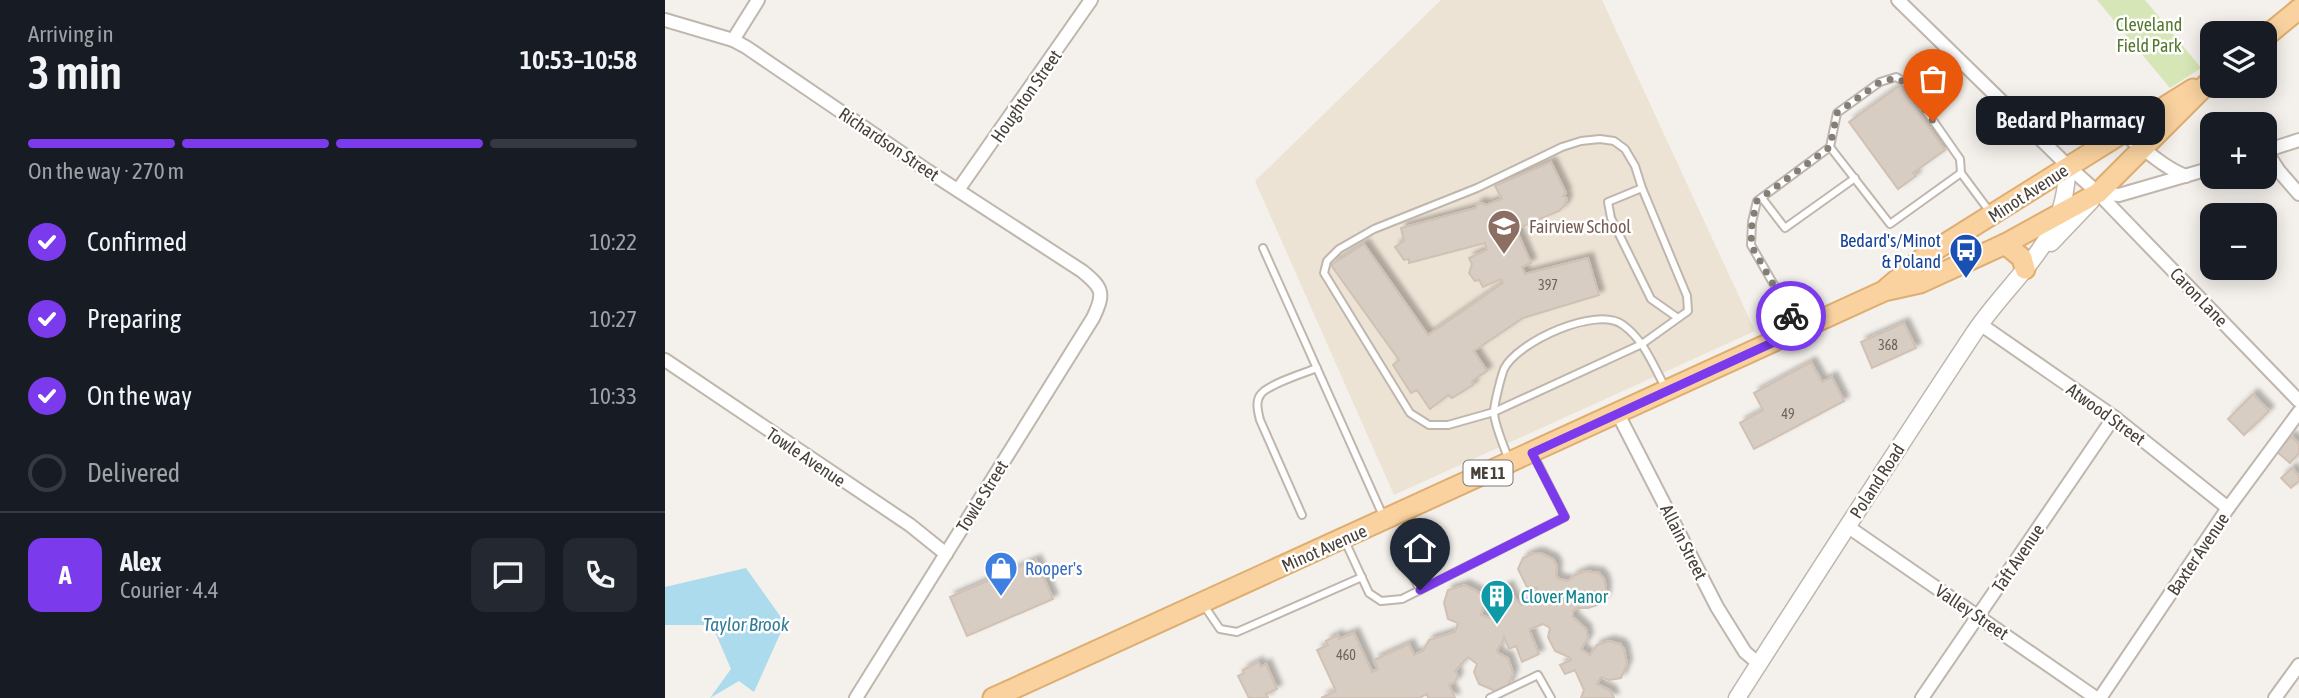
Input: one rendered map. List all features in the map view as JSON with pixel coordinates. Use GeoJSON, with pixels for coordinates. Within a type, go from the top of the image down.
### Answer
{"type":"FeatureCollection","features":[{"type":"Feature","properties":{"kind":"main road"},"geometry":{"type":"LineString","coordinates":[[2277,27],[2299,9]]}},
{"type":"Feature","properties":{"kind":"main road","name":"Minot Avenue"},"geometry":{"type":"LineString","coordinates":[[1884,291],[1924,257],[2200,85]]}},
{"type":"Feature","properties":{"kind":"main road","name":"ME 11"},"geometry":{"type":"LineString","coordinates":[[2098,193],[2200,91]]}},
{"type":"Feature","properties":{"kind":"main road","name":"Minot Avenue"},"geometry":{"type":"LineString","coordinates":[[993,698],[1884,291],[1920,283],[2005,244],[2098,193]]}},
{"type":"Feature","properties":{"kind":"main road"},"geometry":{"type":"LineString","coordinates":[[2005,244],[2022,258],[2025,269]]}},
{"type":"Feature","properties":{"kind":"street"},"geometry":{"type":"LineString","coordinates":[[733,40],[758,0]]}},
{"type":"Feature","properties":{"kind":"street","name":"Houghton Street"},"geometry":{"type":"LineString","coordinates":[[958,190],[1091,0]]}},
{"type":"Feature","properties":{"kind":"street","name":"Caron Lane"},"geometry":{"type":"LineString","coordinates":[[1898,0],[2098,193],[2299,401]]}},
{"type":"Feature","properties":{"kind":"street","name":"Richardson Street"},"geometry":{"type":"LineString","coordinates":[[665,20],[733,40],[1081,271],[1096,283],[1101,291]]}},
{"type":"Feature","properties":{"kind":"street"},"geometry":{"type":"LineString","coordinates":[[2122,133],[2169,168],[2186,176]]}},
{"type":"Feature","properties":{"kind":"street"},"geometry":{"type":"LineString","coordinates":[[2277,147],[2299,140]]}},
{"type":"Feature","properties":{"kind":"street","name":"Poland Road"},"geometry":{"type":"LineString","coordinates":[[1737,698],[1980,324],[2051,232],[2060,214],[2066,191],[2068,166]]}},
{"type":"Feature","properties":{"kind":"street"},"geometry":{"type":"LineString","coordinates":[[2277,168],[2299,194]]}},
{"type":"Feature","properties":{"kind":"street"},"geometry":{"type":"LineString","coordinates":[[2098,193],[2119,195],[2200,171]]}},
{"type":"Feature","properties":{"kind":"street","name":"Poland Road"},"geometry":{"type":"LineString","coordinates":[[2025,269],[2098,193]]}},
{"type":"Feature","properties":{"kind":"street","name":"Towle Street"},"geometry":{"type":"LineString","coordinates":[[856,698],[1093,318],[1101,301],[1101,291]]}},
{"type":"Feature","properties":{"kind":"street","name":"Atwood Street"},"geometry":{"type":"LineString","coordinates":[[1980,324],[2114,417],[2228,508]]}},
{"type":"Feature","properties":{"kind":"street","name":"Towle Avenue"},"geometry":{"type":"LineString","coordinates":[[665,360],[910,525],[946,554]]}},
{"type":"Feature","properties":{"kind":"street","name":"Baxter Avenue"},"geometry":{"type":"LineString","coordinates":[[2098,698],[2228,508],[2299,412]]}},
{"type":"Feature","properties":{"kind":"street","name":"Allain Street"},"geometry":{"type":"LineString","coordinates":[[1618,414],[1717,607],[1745,652],[1759,664]]}},
{"type":"Feature","properties":{"kind":"street","name":"Taft Avenue"},"geometry":{"type":"LineString","coordinates":[[1922,698],[2114,417]]}},
{"type":"Feature","properties":{"kind":"street","name":"Valley Street"},"geometry":{"type":"LineString","coordinates":[[1847,526],[2098,698]]}},
{"type":"Feature","properties":{"kind":"street"},"geometry":{"type":"LineString","coordinates":[[2276,698],[2299,664]]}},
{"type":"Feature","properties":{"kind":"lane"},"geometry":{"type":"LineString","coordinates":[[1800,330],[1751,245],[1752,222],[1757,201],[1830,147],[1837,113],[1880,82],[1896,78],[1907,83],[1960,159],[1961,173],[1993,216]]}},
{"type":"Feature","properties":{"kind":"lane"},"geometry":{"type":"LineString","coordinates":[[1600,138],[1614,141],[1625,149],[1635,166],[1687,296],[1688,311],[1678,318],[1642,344],[1494,412],[1448,425],[1429,425],[1410,413],[1324,273],[1328,261],[1339,249],[1374,229],[1477,188],[1562,147],[1600,138]]}},
{"type":"Feature","properties":{"kind":"lane"},"geometry":{"type":"LineString","coordinates":[[1830,147],[1890,224],[1961,173]]}},
{"type":"Feature","properties":{"kind":"lane"},"geometry":{"type":"LineString","coordinates":[[1762,198],[1785,228],[1855,178]]}},
{"type":"Feature","properties":{"kind":"lane"},"geometry":{"type":"LineString","coordinates":[[1642,188],[1608,202],[1611,218],[1651,299],[1678,318]]}},
{"type":"Feature","properties":{"kind":"lane"},"geometry":{"type":"LineString","coordinates":[[1263,248],[1385,520]]}},
{"type":"Feature","properties":{"kind":"lane"},"geometry":{"type":"LineString","coordinates":[[1510,464],[1494,412],[1504,369],[1515,354],[1567,325],[1597,319],[1621,323],[1642,344],[1667,391]]}},
{"type":"Feature","properties":{"kind":"lane"},"geometry":{"type":"LineString","coordinates":[[1302,515],[1257,410],[1261,394],[1269,388],[1317,368]]}},
{"type":"Feature","properties":{"kind":"lane"},"geometry":{"type":"LineString","coordinates":[[1344,539],[1369,593],[1381,601],[1402,599],[1565,517],[1532,453]]}},
{"type":"Feature","properties":{"kind":"lane"},"geometry":{"type":"LineString","coordinates":[[1397,544],[1420,590]]}},
{"type":"Feature","properties":{"kind":"lane"},"geometry":{"type":"LineString","coordinates":[[1202,604],[1220,629],[1237,632],[1362,577]]}},
{"type":"Feature","properties":{"kind":"lane"},"geometry":{"type":"LineString","coordinates":[[1490,698],[1538,675],[1551,698]]}},
{"type":"Feature","properties":{"kind":"shaded area","name":"Fairview School"},"geometry":{"type":"Polygon","coordinates":[[[1441,0],[1602,0],[1755,331],[1394,495],[1255,181],[1441,0]]]}},
{"type":"Feature","properties":{"kind":"green space","name":"Cleveland Field Park"},"geometry":{"type":"Polygon","coordinates":[[[2097,0],[2145,0],[2200,67],[2170,88],[2097,0]]]}},
{"type":"Feature","properties":{"kind":"water","name":"Taylor Brook"},"geometry":{"type":"Polygon","coordinates":[[[746,568],[785,623],[754,692],[739,681],[710,698],[731,669],[712,625],[665,625],[665,587],[746,568]]]}},
{"type":"Feature","properties":{"kind":"building"},"geometry":{"type":"Polygon","coordinates":[[[1899,86],[1945,150],[1913,173],[1916,176],[1898,189],[1849,122],[1899,86]]]}},
{"type":"Feature","properties":{"kind":"building"},"geometry":{"type":"Polygon","coordinates":[[[1551,162],[1566,193],[1563,196],[1567,198],[1559,211],[1516,229],[1531,263],[1522,267],[1525,274],[1588,258],[1599,295],[1523,318],[1474,351],[1487,371],[1472,381],[1473,385],[1452,398],[1448,395],[1430,409],[1417,390],[1411,393],[1393,365],[1399,360],[1331,265],[1364,244],[1428,335],[1503,283],[1501,279],[1483,287],[1479,280],[1475,281],[1469,273],[1472,264],[1469,258],[1487,250],[1485,243],[1409,263],[1409,259],[1404,260],[1395,247],[1404,241],[1401,228],[1502,199],[1495,186],[1551,162]]]}},
{"type":"Feature","properties":{"kind":"building"},"geometry":{"type":"Polygon","coordinates":[[[1904,323],[1916,348],[1872,368],[1861,342],[1904,323]]]}},
{"type":"Feature","properties":{"kind":"building"},"geometry":{"type":"Polygon","coordinates":[[[1811,362],[1822,382],[1832,377],[1844,401],[1754,449],[1740,423],[1763,410],[1754,393],[1811,362]]]}},
{"type":"Feature","properties":{"kind":"building"},"geometry":{"type":"Polygon","coordinates":[[[2253,394],[2269,411],[2244,435],[2228,419],[2253,394]]]}},
{"type":"Feature","properties":{"kind":"building"},"geometry":{"type":"Polygon","coordinates":[[[2291,436],[2299,444],[2299,453],[2290,463],[2277,452],[2291,436]]]}},
{"type":"Feature","properties":{"kind":"building"},"geometry":{"type":"Polygon","coordinates":[[[2292,468],[2299,476],[2299,481],[2291,488],[2281,478],[2292,468]]]}},
{"type":"Feature","properties":{"kind":"building","name":"Clover Manor"},"geometry":{"type":"Polygon","coordinates":[[[1534,553],[1553,559],[1559,579],[1568,581],[1585,571],[1599,573],[1604,579],[1605,598],[1597,605],[1577,608],[1573,611],[1573,617],[1586,629],[1588,638],[1581,649],[1590,655],[1597,645],[1609,641],[1620,644],[1624,649],[1627,664],[1621,678],[1609,680],[1601,677],[1597,684],[1611,691],[1614,698],[1581,698],[1584,690],[1575,670],[1565,674],[1560,665],[1571,660],[1555,651],[1548,637],[1550,628],[1543,624],[1530,629],[1539,654],[1522,662],[1516,646],[1509,649],[1504,637],[1497,650],[1508,658],[1513,673],[1508,686],[1495,691],[1479,684],[1474,672],[1477,664],[1468,657],[1455,671],[1458,676],[1455,682],[1449,685],[1455,698],[1428,698],[1427,694],[1419,698],[1321,698],[1336,691],[1317,650],[1328,645],[1326,641],[1338,635],[1339,639],[1354,633],[1372,672],[1378,669],[1374,660],[1409,644],[1414,655],[1423,651],[1429,640],[1455,632],[1458,623],[1448,619],[1444,603],[1448,590],[1465,585],[1480,593],[1485,602],[1481,615],[1489,618],[1499,615],[1492,594],[1508,586],[1514,598],[1522,605],[1531,601],[1537,588],[1527,587],[1518,569],[1523,558],[1534,553]]]}},
{"type":"Feature","properties":{"kind":"building","name":"Rooper's"},"geometry":{"type":"Polygon","coordinates":[[[1036,560],[1053,599],[967,636],[950,597],[1036,560]]]}},
{"type":"Feature","properties":{"kind":"building"},"geometry":{"type":"Polygon","coordinates":[[[1258,662],[1261,667],[1266,664],[1277,689],[1266,694],[1268,698],[1249,698],[1238,676],[1258,662]]]}},
{"type":"Feature","properties":{"kind":"way so far"},"geometry":{"type":"LineString","coordinates":[[1791,316],[1751,245],[1752,222],[1757,201],[1830,147],[1837,113],[1880,82],[1896,78],[1907,83],[1933,121]]}},
{"type":"Feature","properties":{"kind":"place","name":"Bedard Pharmacy"},"geometry":{"type":"Point","coordinates":[1933,121]}},
{"type":"Feature","properties":{"kind":"place","name":"Fairview School"},"geometry":{"type":"Point","coordinates":[1504,256]}},
{"type":"Feature","properties":{"kind":"place","name":"Bedard's/Minot & Poland"},"geometry":{"type":"Point","coordinates":[1966,280]}},
{"type":"Feature","properties":{"kind":"place","name":"Rooper's"},"geometry":{"type":"Point","coordinates":[1001,598]}},
{"type":"Feature","properties":{"kind":"place","name":"Clover Manor"},"geometry":{"type":"Point","coordinates":[1497,626]}},
{"type":"Feature","properties":{"kind":"route"},"geometry":{"type":"LineString","coordinates":[[1420,590],[1565,517],[1532,453],[1800,330],[1791,316]]}}]}
